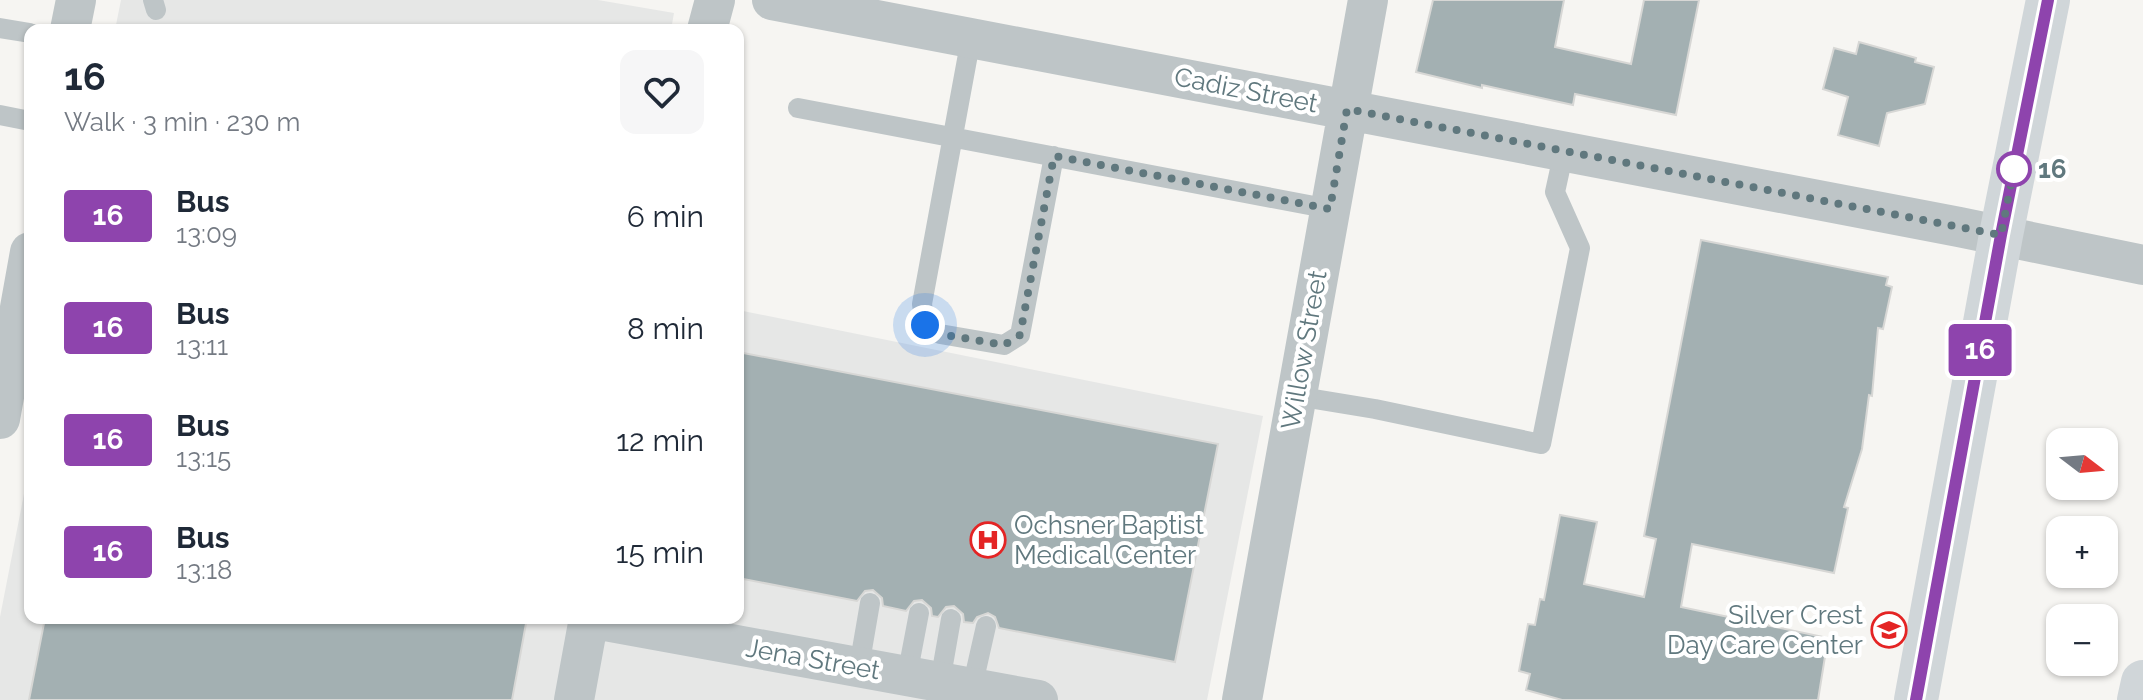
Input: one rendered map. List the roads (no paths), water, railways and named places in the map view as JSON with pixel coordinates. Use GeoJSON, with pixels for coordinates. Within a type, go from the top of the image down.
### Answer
{"type":"FeatureCollection","features":[{"type":"Feature","properties":{"kind":"main road"},"geometry":{"type":"LineString","coordinates":[[1916,700],[2001,235],[2048,0]]}},
{"type":"Feature","properties":{"kind":"main road"},"geometry":{"type":"LineString","coordinates":[[2139,700],[2143,682]]}},
{"type":"Feature","properties":{"kind":"street"},"geometry":{"type":"LineString","coordinates":[[71,24],[76,0]]}},
{"type":"Feature","properties":{"kind":"street"},"geometry":{"type":"LineString","coordinates":[[709,24],[715,0]]}},
{"type":"Feature","properties":{"kind":"street","name":"Cadiz Street"},"geometry":{"type":"LineString","coordinates":[[772,0],[2001,235],[2143,265]]}},
{"type":"Feature","properties":{"kind":"street","name":"Willow Street"},"geometry":{"type":"LineString","coordinates":[[1242,700],[1368,0]]}},
{"type":"Feature","properties":{"kind":"street"},"geometry":{"type":"LineString","coordinates":[[0,419],[24,285]]}},
{"type":"Feature","properties":{"kind":"street"},"geometry":{"type":"LineString","coordinates":[[574,700],[588,624]]}},
{"type":"Feature","properties":{"kind":"street","name":"Jena Street"},"geometry":{"type":"LineString","coordinates":[[622,624],[859,667],[932,685],[1038,700]]}},
{"type":"Feature","properties":{"kind":"lane"},"geometry":{"type":"LineString","coordinates":[[0,28],[24,32]]}},
{"type":"Feature","properties":{"kind":"lane"},"geometry":{"type":"LineString","coordinates":[[971,38],[922,304],[925,325],[940,334],[1004,345],[1020,335],[1054,156]]}},
{"type":"Feature","properties":{"kind":"lane"},"geometry":{"type":"LineString","coordinates":[[798,108],[1330,209]]}},
{"type":"Feature","properties":{"kind":"lane"},"geometry":{"type":"LineString","coordinates":[[0,115],[24,120]]}},
{"type":"Feature","properties":{"kind":"lane"},"geometry":{"type":"LineString","coordinates":[[1296,396],[1375,409],[1541,444],[1580,248],[1555,192],[1564,151]]}},
{"type":"Feature","properties":{"kind":"lane"},"geometry":{"type":"LineString","coordinates":[[859,667],[870,603]]}},
{"type":"Feature","properties":{"kind":"lane"},"geometry":{"type":"LineString","coordinates":[[919,613],[932,685]]}},
{"type":"Feature","properties":{"kind":"lane"},"geometry":{"type":"LineString","coordinates":[[932,685],[951,619]]}},
{"type":"Feature","properties":{"kind":"lane"},"geometry":{"type":"LineString","coordinates":[[932,685],[986,626]]}},
{"type":"Feature","properties":{"kind":"place","name":"16"},"geometry":{"type":"Point","coordinates":[2014,169]}},
{"type":"Feature","properties":{"kind":"place","name":"Ochsner Baptist Medical Center"},"geometry":{"type":"Point","coordinates":[988,540]}},
{"type":"Feature","properties":{"kind":"place","name":"Silver Crest Day Care Center"},"geometry":{"type":"Point","coordinates":[1889,630]}}]}
